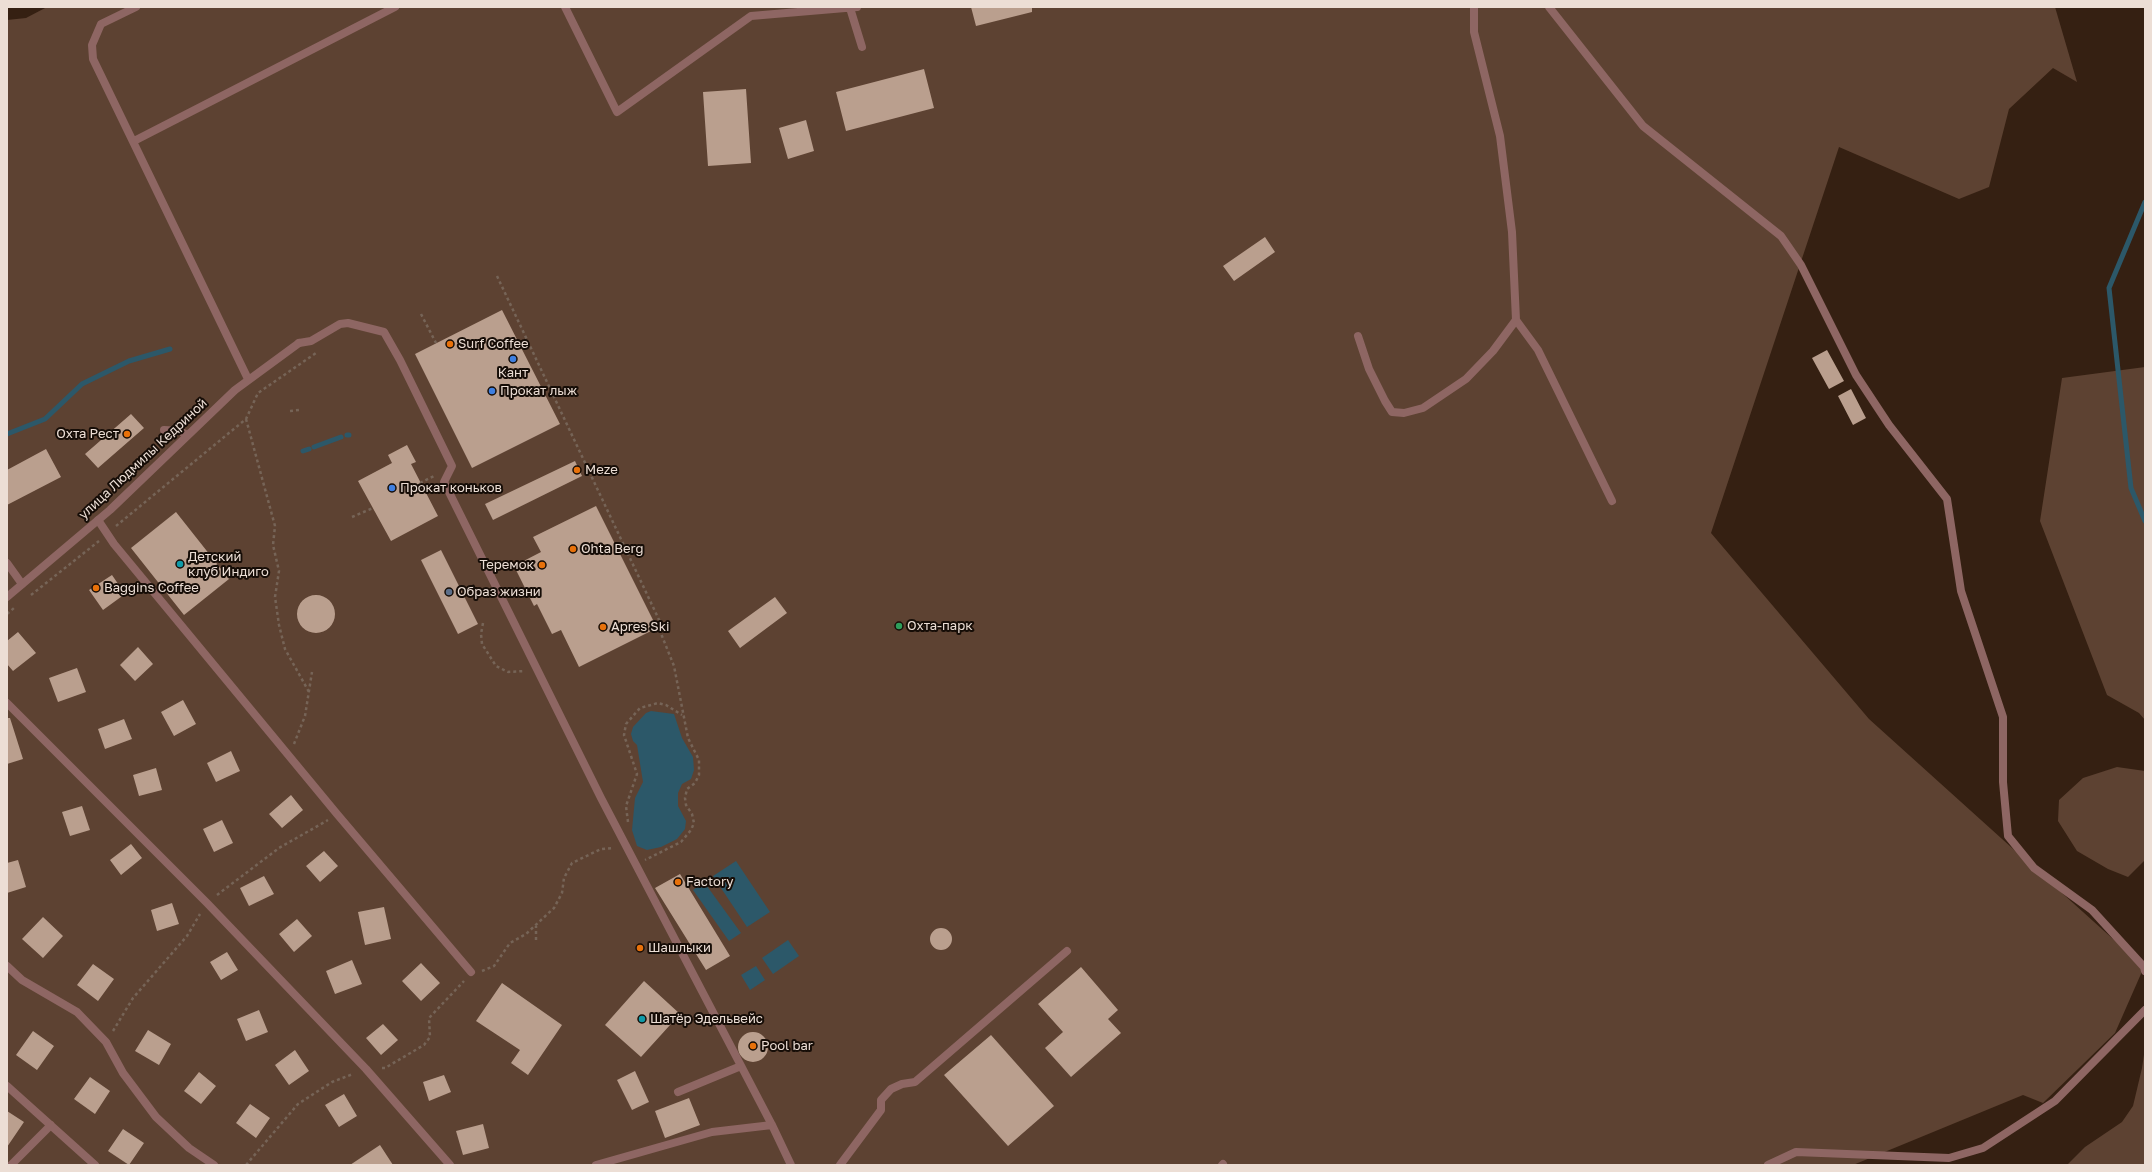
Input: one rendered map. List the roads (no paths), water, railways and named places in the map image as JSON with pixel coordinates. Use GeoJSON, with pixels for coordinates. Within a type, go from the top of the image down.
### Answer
{"type":"FeatureCollection","features":[{"type":"Feature","properties":{"kind":"street"},"geometry":{"type":"LineString","coordinates":[[136,7],[101,24],[92,45],[93,59],[248,379]]}},
{"type":"Feature","properties":{"kind":"street"},"geometry":{"type":"LineString","coordinates":[[134,141],[395,7]]}},
{"type":"Feature","properties":{"kind":"street"},"geometry":{"type":"LineString","coordinates":[[565,7],[617,112],[751,16],[854,8],[862,47]]}},
{"type":"Feature","properties":{"kind":"street"},"geometry":{"type":"LineString","coordinates":[[1474,7],[1474,32],[1501,144],[1512,232],[1516,320],[1538,350],[1612,501]]}},
{"type":"Feature","properties":{"kind":"street"},"geometry":{"type":"LineString","coordinates":[[1549,7],[1643,126],[1781,236],[1801,265],[1856,375],[1889,425],[1947,499],[1961,591],[2003,717],[2003,782],[2008,836],[2034,868],[2092,910],[2144,967],[2145,971]]}},
{"type":"Feature","properties":{"kind":"street"},"geometry":{"type":"LineString","coordinates":[[1358,336],[1368,369],[1385,402],[1392,412],[1404,413],[1423,408],[1466,379],[1493,351],[1516,320]]}},
{"type":"Feature","properties":{"kind":"street","name":"улица Людмилы Кедриной"},"geometry":{"type":"LineString","coordinates":[[7,597],[98,520],[148,474],[187,434],[248,379],[299,343],[311,341],[340,324],[348,323],[384,332],[400,360],[452,466],[444,482],[629,850],[741,1066]]}},
{"type":"Feature","properties":{"kind":"street"},"geometry":{"type":"LineString","coordinates":[[164,430],[180,431],[187,434]]}},
{"type":"Feature","properties":{"kind":"street"},"geometry":{"type":"LineString","coordinates":[[98,520],[114,544],[288,756],[471,972]]}},
{"type":"Feature","properties":{"kind":"street"},"geometry":{"type":"LineString","coordinates":[[7,563],[22,584]]}},
{"type":"Feature","properties":{"kind":"street"},"geometry":{"type":"LineString","coordinates":[[7,703],[207,903],[366,1069],[450,1165]]}},
{"type":"Feature","properties":{"kind":"street"},"geometry":{"type":"LineString","coordinates":[[840,1165],[881,1110],[881,1100],[891,1089],[902,1084],[915,1082],[1067,951]]}},
{"type":"Feature","properties":{"kind":"street"},"geometry":{"type":"LineString","coordinates":[[7,966],[22,980],[77,1012],[106,1042],[123,1073],[156,1117],[189,1148],[214,1165]]}},
{"type":"Feature","properties":{"kind":"street"},"geometry":{"type":"LineString","coordinates":[[1768,1165],[1796,1152],[1949,1158],[1983,1148],[2055,1102],[2145,1010]]}},
{"type":"Feature","properties":{"kind":"street"},"geometry":{"type":"LineString","coordinates":[[678,1092],[741,1066],[791,1165]]}},
{"type":"Feature","properties":{"kind":"street"},"geometry":{"type":"LineString","coordinates":[[7,1086],[95,1165]]}},
{"type":"Feature","properties":{"kind":"street"},"geometry":{"type":"LineString","coordinates":[[11,1165],[51,1125]]}},
{"type":"Feature","properties":{"kind":"street"},"geometry":{"type":"LineString","coordinates":[[596,1165],[712,1132],[772,1125]]}},
{"type":"Feature","properties":{"kind":"water"},"geometry":{"type":"Polygon","coordinates":[[[651,711],[674,714],[682,738],[693,757],[694,770],[691,779],[682,784],[678,793],[678,806],[686,821],[685,829],[677,839],[661,847],[647,850],[637,846],[632,830],[635,798],[643,782],[637,745],[633,741],[631,734],[633,727],[646,713],[651,711]]]}},
{"type":"Feature","properties":{"kind":"water"},"geometry":{"type":"Polygon","coordinates":[[[736,861],[770,912],[747,927],[713,876],[736,861]]]}},
{"type":"Feature","properties":{"kind":"water"},"geometry":{"type":"Polygon","coordinates":[[[704,882],[741,933],[729,941],[693,890],[704,882]]]}},
{"type":"Feature","properties":{"kind":"water"},"geometry":{"type":"Polygon","coordinates":[[[788,940],[799,956],[773,974],[762,958],[788,940]]]}},
{"type":"Feature","properties":{"kind":"water"},"geometry":{"type":"Polygon","coordinates":[[[756,966],[765,980],[750,990],[741,975],[756,966]]]}},
{"type":"Feature","properties":{"kind":"waterway"},"geometry":{"type":"LineString","coordinates":[[2145,202],[2109,288],[2131,488],[2145,521]]}},
{"type":"Feature","properties":{"kind":"waterway"},"geometry":{"type":"LineString","coordinates":[[7,434],[45,419],[82,384],[129,361],[170,349]]}},
{"type":"Feature","properties":{"kind":"waterway"},"geometry":{"type":"LineString","coordinates":[[314,447],[341,437]]}},
{"type":"Feature","properties":{"kind":"waterway"},"geometry":{"type":"LineString","coordinates":[[303,451],[309,449]]}},
{"type":"Feature","properties":{"kind":"place","name":"Surf Coffee"},"geometry":{"type":"Point","coordinates":[450,344]}},
{"type":"Feature","properties":{"kind":"place","name":"Кант"},"geometry":{"type":"Point","coordinates":[513,359]}},
{"type":"Feature","properties":{"kind":"place","name":"Прокат лыж"},"geometry":{"type":"Point","coordinates":[492,391]}},
{"type":"Feature","properties":{"kind":"place","name":"Охта Рест"},"geometry":{"type":"Point","coordinates":[127,434]}},
{"type":"Feature","properties":{"kind":"place","name":"Meze"},"geometry":{"type":"Point","coordinates":[577,470]}},
{"type":"Feature","properties":{"kind":"place","name":"Прокат коньков"},"geometry":{"type":"Point","coordinates":[392,488]}},
{"type":"Feature","properties":{"kind":"place","name":"Ohta Berg"},"geometry":{"type":"Point","coordinates":[573,549]}},
{"type":"Feature","properties":{"kind":"place","name":"Детский клуб Индиго"},"geometry":{"type":"Point","coordinates":[180,564]}},
{"type":"Feature","properties":{"kind":"place","name":"Теремок"},"geometry":{"type":"Point","coordinates":[542,565]}},
{"type":"Feature","properties":{"kind":"place","name":"Baggins Coffee"},"geometry":{"type":"Point","coordinates":[96,588]}},
{"type":"Feature","properties":{"kind":"place","name":"Образ жизни"},"geometry":{"type":"Point","coordinates":[449,592]}},
{"type":"Feature","properties":{"kind":"place","name":"Охта-парк"},"geometry":{"type":"Point","coordinates":[899,626]}},
{"type":"Feature","properties":{"kind":"place","name":"Apres Ski"},"geometry":{"type":"Point","coordinates":[603,627]}},
{"type":"Feature","properties":{"kind":"place","name":"Factory"},"geometry":{"type":"Point","coordinates":[678,882]}},
{"type":"Feature","properties":{"kind":"place","name":"Шашлыки"},"geometry":{"type":"Point","coordinates":[640,948]}},
{"type":"Feature","properties":{"kind":"place","name":"Шатёр Эдельвейс"},"geometry":{"type":"Point","coordinates":[642,1019]}},
{"type":"Feature","properties":{"kind":"place","name":"Pool bar"},"geometry":{"type":"Point","coordinates":[753,1046]}}]}
